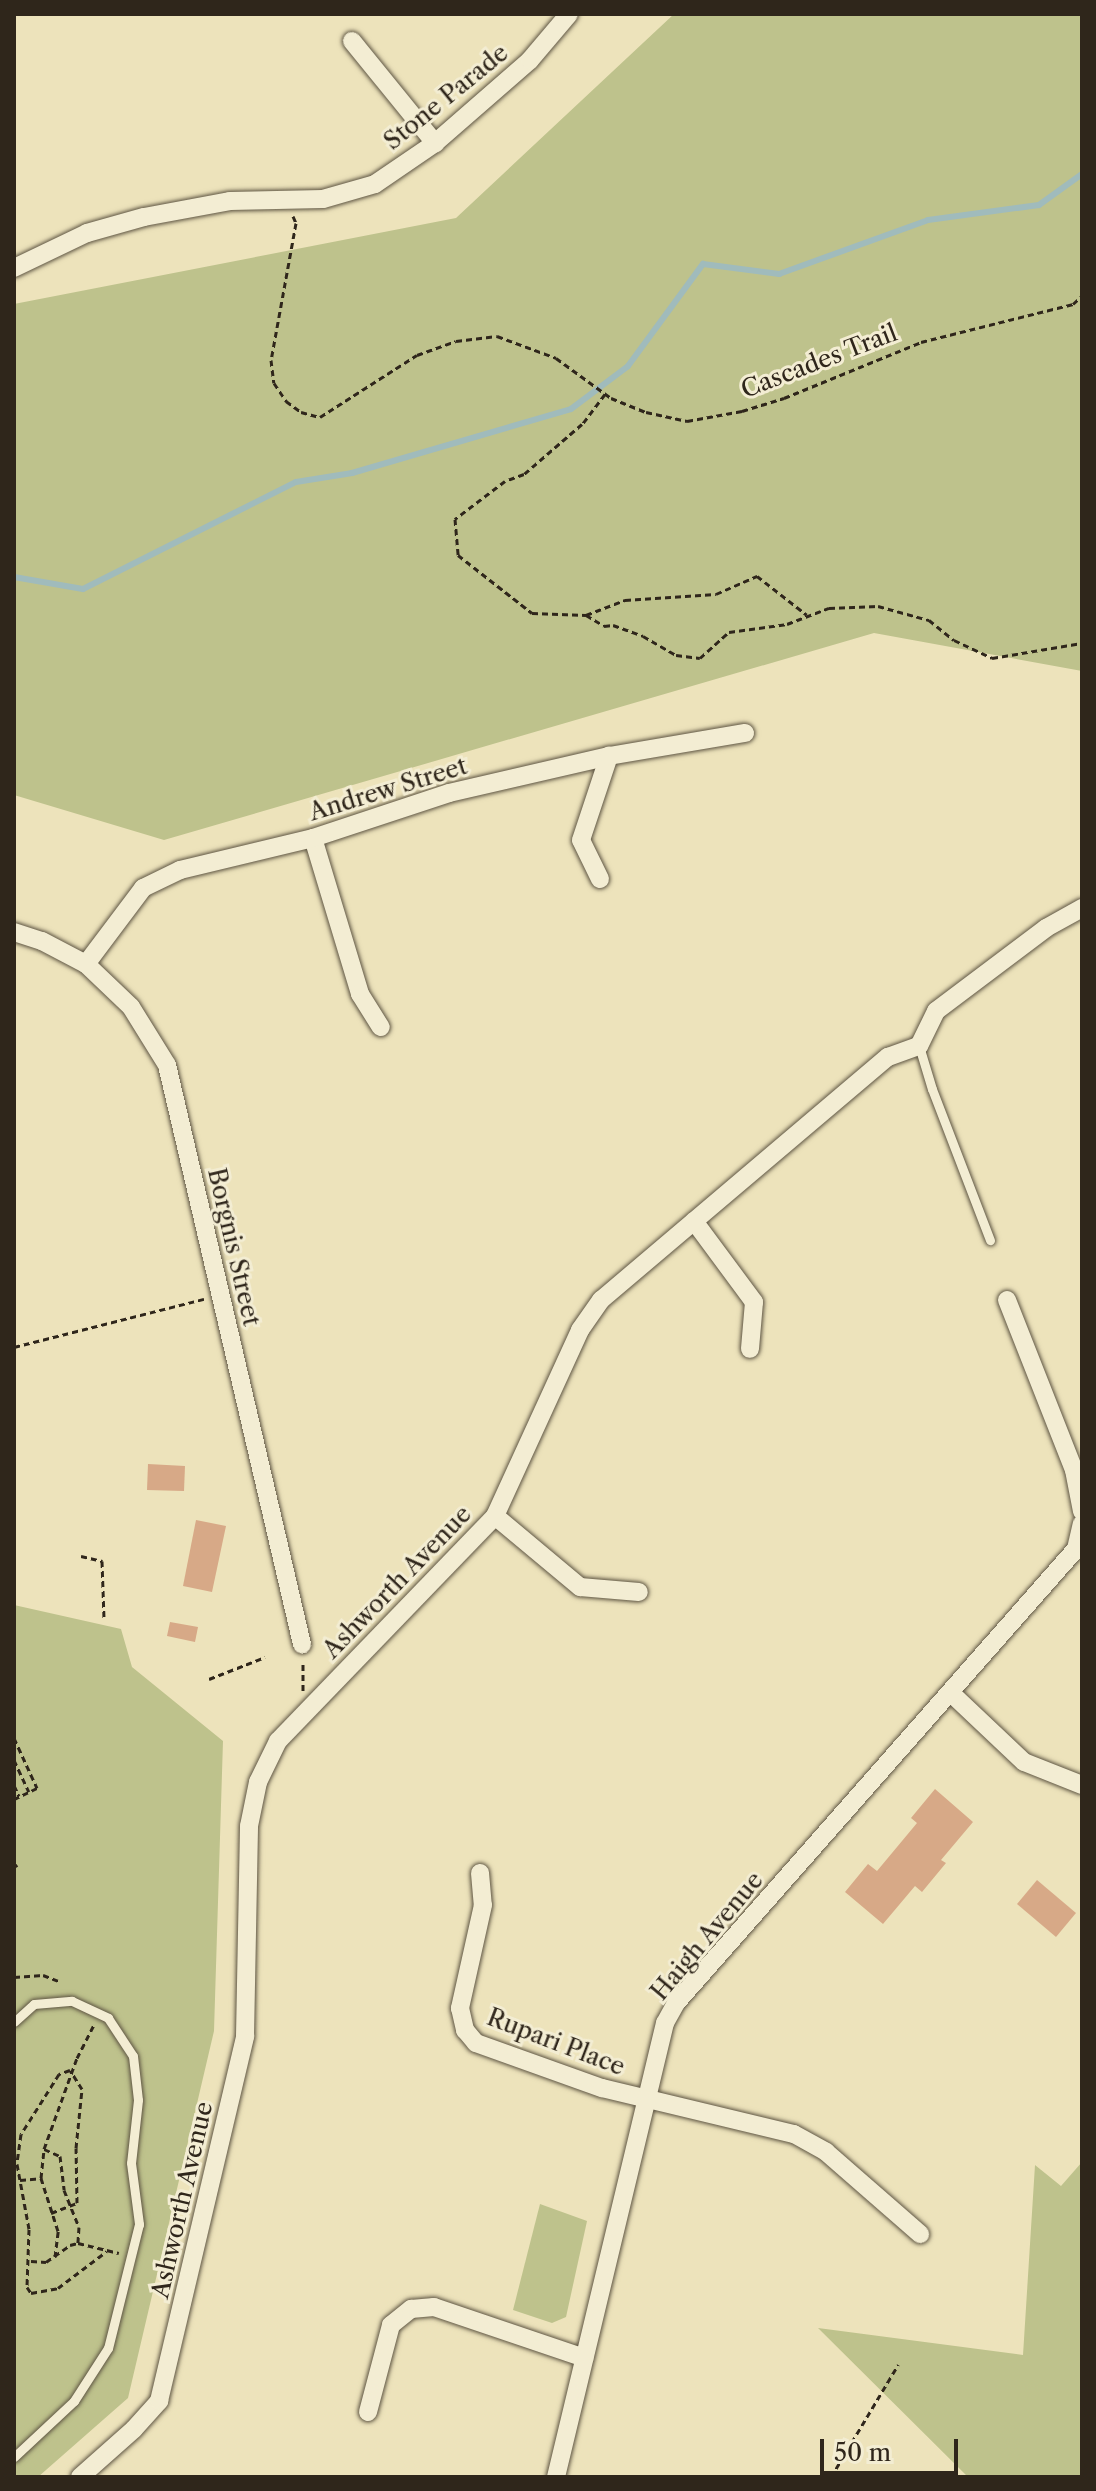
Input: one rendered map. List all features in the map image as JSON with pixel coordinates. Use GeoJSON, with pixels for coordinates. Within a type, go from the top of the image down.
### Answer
{"type":"FeatureCollection","features":[{"type":"Feature","properties":{"kind":"street","name":"Stone Parade"},"geometry":{"type":"LineString","coordinates":[[14,268],[87,233],[144,217],[230,201],[323,199],[375,184],[435,143],[530,60],[569,14]]}},
{"type":"Feature","properties":{"kind":"street"},"geometry":{"type":"LineString","coordinates":[[352,41],[435,143]]}},
{"type":"Feature","properties":{"kind":"street","name":"Andrew Street"},"geometry":{"type":"LineString","coordinates":[[86,964],[143,888],[180,870],[313,838],[449,793],[609,756],[745,733]]}},
{"type":"Feature","properties":{"kind":"street"},"geometry":{"type":"LineString","coordinates":[[600,879],[581,840],[609,756]]}},
{"type":"Feature","properties":{"kind":"street"},"geometry":{"type":"LineString","coordinates":[[313,838],[360,994],[381,1027]]}},
{"type":"Feature","properties":{"kind":"street"},"geometry":{"type":"LineString","coordinates":[[919,1046],[936,1011],[1046,928],[1082,908]]}},
{"type":"Feature","properties":{"kind":"street","name":"Borgnis Street"},"geometry":{"type":"LineString","coordinates":[[14,932],[42,941],[86,964],[131,1007],[167,1065],[302,1644]]}},
{"type":"Feature","properties":{"kind":"street","name":"Ashworth Avenue"},"geometry":{"type":"LineString","coordinates":[[80,2477],[134,2429],[159,2401],[245,2036],[249,1826],[258,1782],[278,1741],[495,1516],[587,1320],[601,1300],[888,1057],[919,1046]]}},
{"type":"Feature","properties":{"kind":"street"},"geometry":{"type":"LineString","coordinates":[[694,1221],[754,1302],[750,1349]]}},
{"type":"Feature","properties":{"kind":"street"},"geometry":{"type":"LineString","coordinates":[[1007,1300],[1074,1470],[1082,1511]]}},
{"type":"Feature","properties":{"kind":"street"},"geometry":{"type":"LineString","coordinates":[[495,1516],[580,1587],[639,1592]]}},
{"type":"Feature","properties":{"kind":"street","name":"Haigh Avenue"},"geometry":{"type":"LineString","coordinates":[[556,2477],[665,2023],[676,2003],[952,1694],[1076,1549],[1082,1524]]}},
{"type":"Feature","properties":{"kind":"street"},"geometry":{"type":"LineString","coordinates":[[952,1694],[1024,1762],[1082,1785]]}},
{"type":"Feature","properties":{"kind":"street","name":"Rupari Place"},"geometry":{"type":"LineString","coordinates":[[480,1873],[483,1905],[460,2008],[465,2030],[476,2043],[602,2088],[794,2134],[826,2152],[920,2234]]}},
{"type":"Feature","properties":{"kind":"street"},"geometry":{"type":"LineString","coordinates":[[368,2412],[391,2325],[411,2309],[434,2307],[585,2358]]}},
{"type":"Feature","properties":{"kind":"lane"},"geometry":{"type":"LineString","coordinates":[[919,1046],[932,1089],[990,1240]]}},
{"type":"Feature","properties":{"kind":"lane"},"geometry":{"type":"LineString","coordinates":[[14,2022],[34,2004],[72,2001],[108,2018],[133,2056],[138,2100],[131,2163],[139,2224],[108,2348],[74,2401],[14,2457]]}},
{"type":"Feature","properties":{"kind":"path","name":"Cascades Trail"},"geometry":{"type":"LineString","coordinates":[[287,202],[296,223],[271,360],[274,383],[286,401],[301,412],[320,417],[417,355],[456,341],[497,336],[556,358],[605,394],[646,412],[687,421],[742,411],[784,398],[921,342],[1073,304],[1082,296]]}},
{"type":"Feature","properties":{"kind":"path"},"geometry":{"type":"LineString","coordinates":[[605,394],[582,424],[524,474],[505,481],[455,519],[458,555],[532,613],[586,615],[625,600],[716,594],[757,576],[808,616]]}},
{"type":"Feature","properties":{"kind":"path"},"geometry":{"type":"LineString","coordinates":[[586,615],[604,626],[613,625],[643,636],[676,655],[700,658],[729,632],[787,624],[829,608],[878,606],[929,620],[954,640],[992,658],[1082,643]]}},
{"type":"Feature","properties":{"kind":"path"},"geometry":{"type":"LineString","coordinates":[[14,1347],[220,1294]]}},
{"type":"Feature","properties":{"kind":"path"},"geometry":{"type":"LineString","coordinates":[[81,1556],[102,1561],[104,1619]]}},
{"type":"Feature","properties":{"kind":"path"},"geometry":{"type":"LineString","coordinates":[[302,1644],[302,1695],[309,1709]]}},
{"type":"Feature","properties":{"kind":"path"},"geometry":{"type":"LineString","coordinates":[[209,1679],[265,1657]]}},
{"type":"Feature","properties":{"kind":"path"},"geometry":{"type":"LineString","coordinates":[[14,1738],[37,1788],[16,1798],[14,1785]]}},
{"type":"Feature","properties":{"kind":"path"},"geometry":{"type":"LineString","coordinates":[[14,1760],[29,1792]]}},
{"type":"Feature","properties":{"kind":"path"},"geometry":{"type":"LineString","coordinates":[[14,1977],[43,1975],[59,1981]]}},
{"type":"Feature","properties":{"kind":"path"},"geometry":{"type":"LineString","coordinates":[[55,2257],[58,2231],[41,2178],[44,2149],[77,2058],[100,2014]]}},
{"type":"Feature","properties":{"kind":"path"},"geometry":{"type":"LineString","coordinates":[[51,2213],[77,2203],[76,2148],[82,2089],[70,2070],[59,2074],[21,2134],[19,2180],[29,2229],[31,2261],[27,2287],[31,2293],[44,2293],[85,2271],[107,2251]]}},
{"type":"Feature","properties":{"kind":"path"},"geometry":{"type":"LineString","coordinates":[[44,2149],[60,2156],[70,2206],[79,2227],[78,2243]]}},
{"type":"Feature","properties":{"kind":"path"},"geometry":{"type":"LineString","coordinates":[[19,2180],[41,2178]]}},
{"type":"Feature","properties":{"kind":"path"},"geometry":{"type":"LineString","coordinates":[[31,2261],[46,2262],[78,2243],[131,2255]]}},
{"type":"Feature","properties":{"kind":"path"},"geometry":{"type":"LineString","coordinates":[[831,2477],[898,2365]]}},
{"type":"Feature","properties":{"kind":"green space"},"geometry":{"type":"Polygon","coordinates":[[[674,14],[1082,14],[1082,671],[874,633],[164,840],[14,795],[14,304],[456,218],[674,14]]]}},
{"type":"Feature","properties":{"kind":"green space"},"geometry":{"type":"Polygon","coordinates":[[[14,1605],[121,1629],[132,1667],[223,1741],[214,2031],[128,2398],[38,2477],[14,2477],[14,1605]]]}},
{"type":"Feature","properties":{"kind":"green space"},"geometry":{"type":"Polygon","coordinates":[[[1082,2162],[1082,2477],[968,2477],[818,2328],[1023,2355],[1035,2165],[1061,2186],[1082,2162]]]}},
{"type":"Feature","properties":{"kind":"green space"},"geometry":{"type":"Polygon","coordinates":[[[540,2204],[587,2221],[566,2317],[552,2323],[513,2310],[540,2204]]]}},
{"type":"Feature","properties":{"kind":"building"},"geometry":{"type":"Polygon","coordinates":[[[148,1464],[185,1466],[184,1491],[147,1490],[148,1464]]]}},
{"type":"Feature","properties":{"kind":"building"},"geometry":{"type":"Polygon","coordinates":[[[196,1520],[226,1526],[212,1592],[183,1586],[196,1520]]]}},
{"type":"Feature","properties":{"kind":"building"},"geometry":{"type":"Polygon","coordinates":[[[170,1622],[198,1627],[195,1642],[167,1636],[170,1622]]]}},
{"type":"Feature","properties":{"kind":"building"},"geometry":{"type":"Polygon","coordinates":[[[935,1789],[973,1822],[941,1860],[946,1863],[922,1892],[915,1886],[883,1924],[845,1892],[868,1864],[877,1871],[917,1823],[911,1818],[935,1789]]]}},
{"type":"Feature","properties":{"kind":"building"},"geometry":{"type":"Polygon","coordinates":[[[1037,1880],[1076,1913],[1056,1937],[1017,1904],[1037,1880]]]}},
{"type":"Feature","properties":{"kind":"waterway"},"geometry":{"type":"LineString","coordinates":[[14,577],[83,589],[296,482],[352,473],[571,409],[628,366],[703,264],[779,274],[928,220],[1039,205],[1082,174]]}}]}
